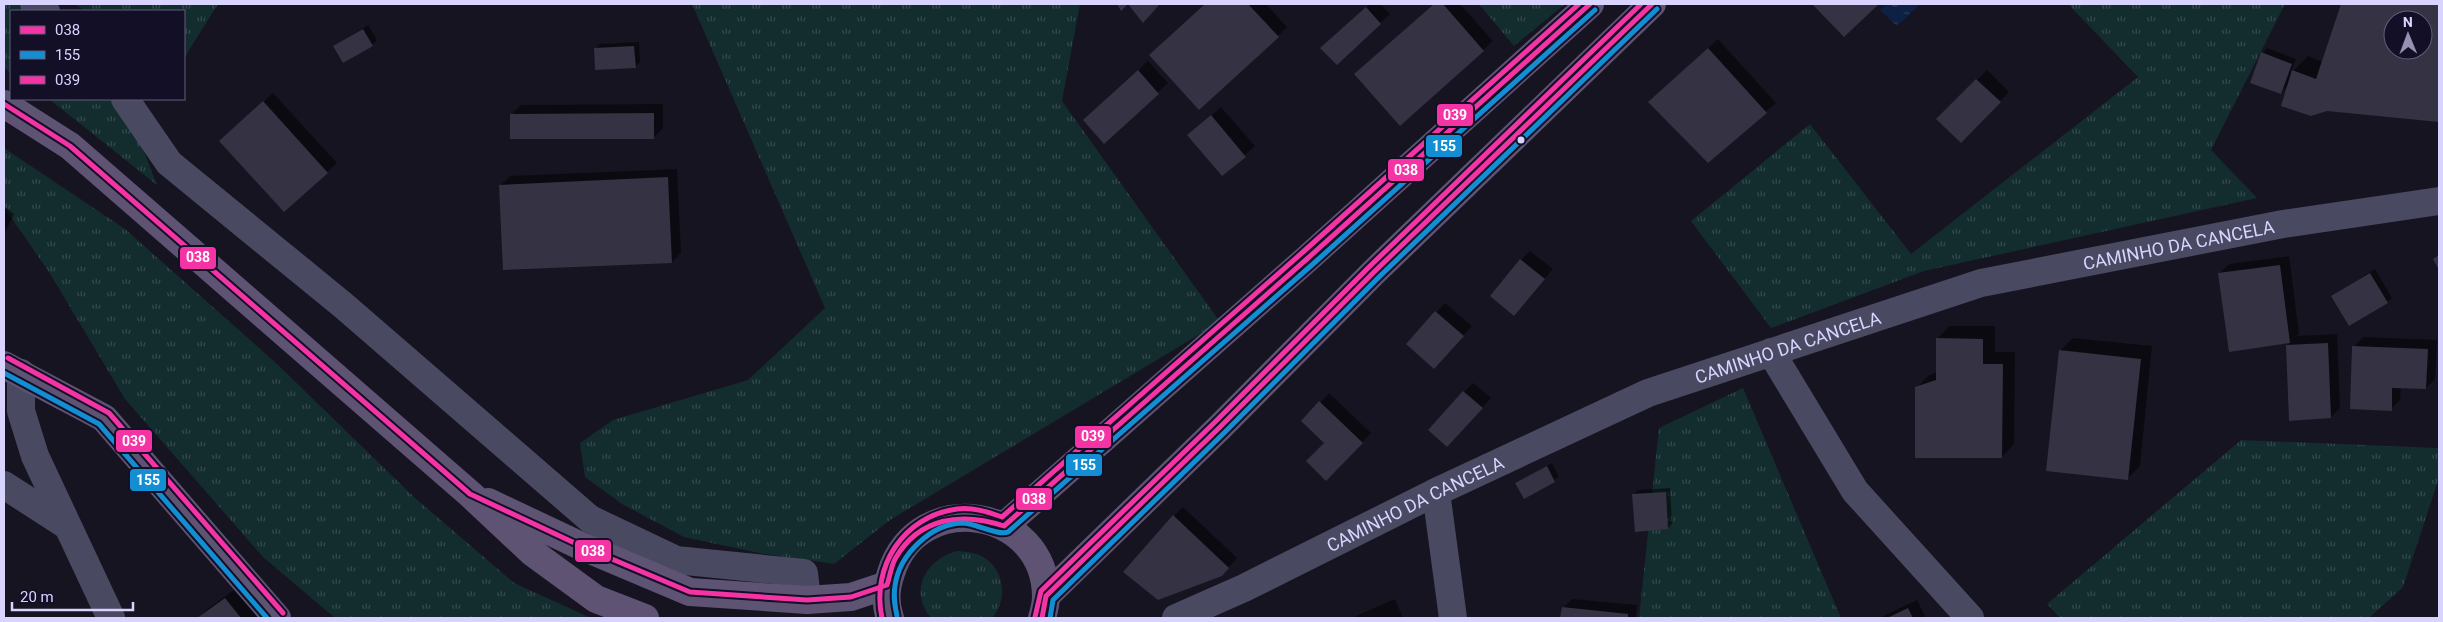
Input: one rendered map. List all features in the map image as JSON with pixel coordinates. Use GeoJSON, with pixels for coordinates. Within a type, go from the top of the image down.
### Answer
{"type":"FeatureCollection","features":[{"type":"Feature","properties":{"kind":"main road"},"geometry":{"type":"LineString","coordinates":[[1004,526],[1308,258],[1590,4]]}},
{"type":"Feature","properties":{"kind":"main road"},"geometry":{"type":"LineString","coordinates":[[1044,607],[1374,272],[1652,4]]}},
{"type":"Feature","properties":{"kind":"main road"},"geometry":{"type":"LineString","coordinates":[[4,104],[70,146],[470,494],[533,553],[596,599],[645,618]]}},
{"type":"Feature","properties":{"kind":"main road"},"geometry":{"type":"LineString","coordinates":[[13,369],[104,418],[276,618]]}},
{"type":"Feature","properties":{"kind":"main road"},"geometry":{"type":"LineString","coordinates":[[470,494],[581,546],[690,592],[807,600],[851,597],[887,585]]}},
{"type":"Feature","properties":{"kind":"main road"},"geometry":{"type":"LineString","coordinates":[[890,618],[887,585],[895,559],[911,538],[933,523],[959,516],[985,519],[1004,526],[1030,547],[1042,570],[1044,607]]}},
{"type":"Feature","properties":{"kind":"street"},"geometry":{"type":"LineString","coordinates":[[125,100],[169,163],[344,306],[590,519],[676,560],[804,574],[807,600]]}},
{"type":"Feature","properties":{"kind":"street","name":"CAMINHO DA CANCELA"},"geometry":{"type":"LineString","coordinates":[[1176,618],[1244,588],[1436,492],[1648,393],[1772,352],[1981,283],[2283,224],[2439,201]]}},
{"type":"Feature","properties":{"kind":"street"},"geometry":{"type":"LineString","coordinates":[[1772,352],[1855,491],[1970,618]]}},
{"type":"Feature","properties":{"kind":"street"},"geometry":{"type":"LineString","coordinates":[[13,369],[21,411],[36,456],[66,525],[111,618]]}},
{"type":"Feature","properties":{"kind":"street"},"geometry":{"type":"LineString","coordinates":[[4,485],[66,525]]}},
{"type":"Feature","properties":{"kind":"street"},"geometry":{"type":"LineString","coordinates":[[1436,492],[1453,618]]}},
{"type":"Feature","properties":{"kind":"green space"},"geometry":{"type":"Polygon","coordinates":[[[4,4],[17,4],[26,10],[10,10],[10,72],[4,68],[4,4]]]}},
{"type":"Feature","properties":{"kind":"green space"},"geometry":{"type":"Polygon","coordinates":[[[75,4],[218,4],[185,56],[185,10],[84,10],[75,4]]]}},
{"type":"Feature","properties":{"kind":"green space"},"geometry":{"type":"Polygon","coordinates":[[[692,4],[1080,4],[1062,101],[1220,322],[890,520],[834,564],[759,553],[684,537],[622,504],[585,477],[580,443],[613,420],[748,380],[825,308],[692,4]]]}},
{"type":"Feature","properties":{"kind":"green space"},"geometry":{"type":"Polygon","coordinates":[[[1479,4],[1565,4],[1514,46],[1479,4]]]}},
{"type":"Feature","properties":{"kind":"green space"},"geometry":{"type":"Polygon","coordinates":[[[2068,4],[2285,4],[2211,150],[2257,198],[1924,271],[1771,328],[1691,221],[1810,124],[1911,254],[2138,77],[2068,4]]]}},
{"type":"Feature","properties":{"kind":"green space"},"geometry":{"type":"Polygon","coordinates":[[[50,100],[114,100],[138,136],[157,185],[50,100]]]}},
{"type":"Feature","properties":{"kind":"green space"},"geometry":{"type":"Polygon","coordinates":[[[4,148],[125,229],[277,364],[415,498],[514,583],[591,618],[335,618],[263,557],[125,399],[49,272],[4,207],[4,148]]]}},
{"type":"Feature","properties":{"kind":"green space"},"geometry":{"type":"Polygon","coordinates":[[[1743,388],[1841,618],[1639,618],[1659,428],[1743,388]]]}},
{"type":"Feature","properties":{"kind":"green space"},"geometry":{"type":"Polygon","coordinates":[[[2241,440],[2439,448],[2439,478],[2403,587],[2369,618],[2060,618],[2047,604],[2241,440]]]}},
{"type":"Feature","properties":{"kind":"green space"},"geometry":{"type":"Polygon","coordinates":[[[957,551],[980,555],[996,569],[1000,577],[1002,594],[997,611],[992,618],[931,618],[924,608],[921,587],[924,577],[937,561],[957,551]]]}},
{"type":"Feature","properties":{"kind":"water"},"geometry":{"type":"Polygon","coordinates":[[[1887,4],[1920,4],[1897,26],[1880,10],[1887,4]]]}},
{"type":"Feature","properties":{"kind":"building"},"geometry":{"type":"Polygon","coordinates":[[[1117,4],[1128,4],[1121,11],[1117,4]]]}},
{"type":"Feature","properties":{"kind":"building"},"geometry":{"type":"Polygon","coordinates":[[[1128,4],[1160,4],[1143,23],[1128,4]]]}},
{"type":"Feature","properties":{"kind":"building"},"geometry":{"type":"Polygon","coordinates":[[[1205,4],[1248,4],[1279,37],[1199,110],[1149,55],[1205,4]]]}},
{"type":"Feature","properties":{"kind":"building"},"geometry":{"type":"Polygon","coordinates":[[[1434,4],[1443,4],[1484,51],[1400,126],[1354,74],[1434,4]]]}},
{"type":"Feature","properties":{"kind":"building"},"geometry":{"type":"Polygon","coordinates":[[[1812,4],[1879,4],[1844,37],[1812,4]]]}},
{"type":"Feature","properties":{"kind":"building"},"geometry":{"type":"Polygon","coordinates":[[[2341,4],[2439,4],[2439,122],[2327,111],[2311,116],[2281,106],[2292,70],[2316,79],[2341,4]]]}},
{"type":"Feature","properties":{"kind":"building"},"geometry":{"type":"Polygon","coordinates":[[[1366,7],[1381,24],[1337,65],[1320,48],[1366,7]]]}},
{"type":"Feature","properties":{"kind":"building"},"geometry":{"type":"Polygon","coordinates":[[[363,29],[373,46],[343,63],[333,46],[363,29]]]}},
{"type":"Feature","properties":{"kind":"building"},"geometry":{"type":"Polygon","coordinates":[[[634,46],[636,68],[595,70],[594,48],[634,46]]]}},
{"type":"Feature","properties":{"kind":"building"},"geometry":{"type":"Polygon","coordinates":[[[1708,48],[1767,113],[1708,163],[1648,102],[1708,48]]]}},
{"type":"Feature","properties":{"kind":"building"},"geometry":{"type":"Polygon","coordinates":[[[2261,52],[2292,64],[2281,94],[2250,83],[2261,52]]]}},
{"type":"Feature","properties":{"kind":"building"},"geometry":{"type":"Polygon","coordinates":[[[1138,70],[1159,94],[1104,144],[1083,120],[1138,70]]]}},
{"type":"Feature","properties":{"kind":"building"},"geometry":{"type":"Polygon","coordinates":[[[1976,79],[2001,102],[1961,143],[1936,119],[1976,79]]]}},
{"type":"Feature","properties":{"kind":"building"},"geometry":{"type":"Polygon","coordinates":[[[263,101],[328,173],[284,212],[219,141],[263,101]]]}},
{"type":"Feature","properties":{"kind":"building"},"geometry":{"type":"Polygon","coordinates":[[[654,113],[654,139],[510,139],[510,114],[654,113]]]}},
{"type":"Feature","properties":{"kind":"building"},"geometry":{"type":"Polygon","coordinates":[[[1211,115],[1246,157],[1222,176],[1187,135],[1211,115]]]}},
{"type":"Feature","properties":{"kind":"building"},"geometry":{"type":"Polygon","coordinates":[[[668,177],[672,263],[503,270],[499,185],[668,177]]]}},
{"type":"Feature","properties":{"kind":"building"},"geometry":{"type":"Polygon","coordinates":[[[2439,255],[2439,270],[2433,259],[2439,255]]]}},
{"type":"Feature","properties":{"kind":"building"},"geometry":{"type":"Polygon","coordinates":[[[1520,259],[1545,279],[1514,316],[1490,296],[1520,259]]]}},
{"type":"Feature","properties":{"kind":"building"},"geometry":{"type":"Polygon","coordinates":[[[2280,265],[2290,343],[2229,352],[2218,273],[2280,265]]]}},
{"type":"Feature","properties":{"kind":"building"},"geometry":{"type":"Polygon","coordinates":[[[2370,273],[2388,303],[2349,326],[2331,296],[2370,273]]]}},
{"type":"Feature","properties":{"kind":"building"},"geometry":{"type":"Polygon","coordinates":[[[1435,311],[1464,336],[1434,369],[1406,344],[1435,311]]]}},
{"type":"Feature","properties":{"kind":"building"},"geometry":{"type":"Polygon","coordinates":[[[1936,338],[1983,339],[1983,364],[2003,364],[2002,458],[1915,458],[1915,387],[1936,380],[1936,338]]]}},
{"type":"Feature","properties":{"kind":"building"},"geometry":{"type":"Polygon","coordinates":[[[2328,343],[2331,418],[2289,421],[2286,345],[2328,343]]]}},
{"type":"Feature","properties":{"kind":"building"},"geometry":{"type":"Polygon","coordinates":[[[2352,346],[2428,349],[2426,389],[2392,388],[2392,411],[2350,409],[2352,346]]]}},
{"type":"Feature","properties":{"kind":"building"},"geometry":{"type":"Polygon","coordinates":[[[2059,350],[2141,359],[2128,480],[2046,471],[2059,350]]]}},
{"type":"Feature","properties":{"kind":"building"},"geometry":{"type":"Polygon","coordinates":[[[1463,391],[1483,408],[1447,447],[1428,430],[1463,391]]]}},
{"type":"Feature","properties":{"kind":"building"},"geometry":{"type":"Polygon","coordinates":[[[1319,401],[1363,443],[1326,481],[1306,461],[1324,443],[1301,421],[1319,401]]]}},
{"type":"Feature","properties":{"kind":"building"},"geometry":{"type":"Polygon","coordinates":[[[1547,466],[1555,482],[1524,499],[1515,483],[1547,466]]]}},
{"type":"Feature","properties":{"kind":"building"},"geometry":{"type":"Polygon","coordinates":[[[1666,492],[1668,529],[1635,532],[1632,494],[1666,492]]]}},
{"type":"Feature","properties":{"kind":"building"},"geometry":{"type":"Polygon","coordinates":[[[1173,515],[1229,568],[1222,576],[1158,600],[1123,572],[1173,515]]]}},
{"type":"Feature","properties":{"kind":"building"},"geometry":{"type":"Polygon","coordinates":[[[225,598],[241,618],[197,618],[225,598]]]}},
{"type":"Feature","properties":{"kind":"building"},"geometry":{"type":"Polygon","coordinates":[[[1562,607],[1628,614],[1628,618],[1560,618],[1562,607]]]}},
{"type":"Feature","properties":{"kind":"building"},"geometry":{"type":"Polygon","coordinates":[[[1908,608],[1913,618],[1887,618],[1908,608]]]}},
{"type":"Feature","properties":{"kind":"transit line","name":"039"},"geometry":{"type":"LineString","coordinates":[[882,618],[881,580],[895,547],[907,533],[921,522],[938,514],[957,509],[975,509],[1002,517],[1303,252],[1579,4]]}},
{"type":"Feature","properties":{"kind":"transit line","name":"038"},"geometry":{"type":"LineString","coordinates":[[4,104],[70,146],[470,494],[581,546],[690,592],[807,600],[851,597],[887,585],[895,559],[916,534],[929,526],[957,519],[973,519],[1004,526],[1308,258],[1590,4]]}},
{"type":"Feature","properties":{"kind":"transit line","name":"039"},"geometry":{"type":"LineString","coordinates":[[1035,617],[1041,591],[1215,422],[1369,267],[1641,4]]}},
{"type":"Feature","properties":{"kind":"transit line","name":"038"},"geometry":{"type":"LineString","coordinates":[[1042,618],[1046,596],[1220,427],[1374,272],[1652,4]]}},
{"type":"Feature","properties":{"kind":"transit line","name":"155"},"geometry":{"type":"LineString","coordinates":[[1050,618],[1053,600],[1225,432],[1379,277],[1657,9]]}},
{"type":"Feature","properties":{"kind":"transit line","name":"155"},"geometry":{"type":"LineString","coordinates":[[897,616],[894,594],[898,574],[910,552],[919,543],[940,528],[952,524],[964,523],[999,532],[1008,532],[1313,264],[1595,10]]}},
{"type":"Feature","properties":{"kind":"transit line","name":"039"},"geometry":{"type":"LineString","coordinates":[[8,358],[109,413],[283,613]]}},
{"type":"Feature","properties":{"kind":"transit line","name":"155"},"geometry":{"type":"LineString","coordinates":[[4,373],[99,424],[267,618]]}}]}
